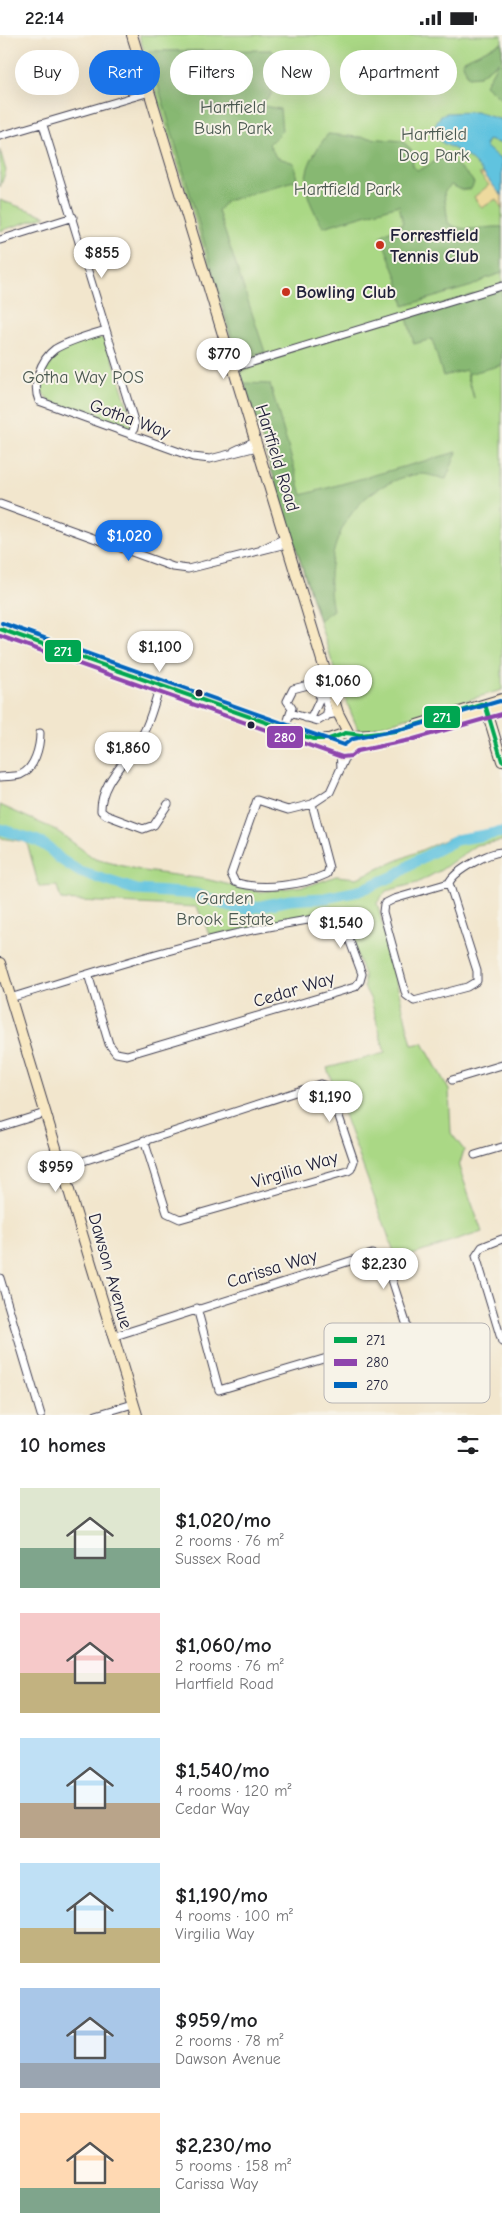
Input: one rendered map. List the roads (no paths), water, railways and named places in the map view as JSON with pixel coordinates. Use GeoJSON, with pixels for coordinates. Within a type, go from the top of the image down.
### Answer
{"type":"FeatureCollection","features":[{"type":"Feature","properties":{"kind":"main road","name":"Hartfield Road"},"geometry":{"type":"LineString","coordinates":[[132,35],[137,50]]}},
{"type":"Feature","properties":{"kind":"main road","name":"Hartfield Road"},"geometry":{"type":"LineString","coordinates":[[151,95],[286,541],[324,689],[339,715],[345,742]]}},
{"type":"Feature","properties":{"kind":"main road"},"geometry":{"type":"LineString","coordinates":[[0,629],[313,739],[345,742],[408,734],[486,708],[502,699]]}},
{"type":"Feature","properties":{"kind":"main road"},"geometry":{"type":"LineString","coordinates":[[486,708],[502,707]]}},
{"type":"Feature","properties":{"kind":"main road"},"geometry":{"type":"LineString","coordinates":[[486,708],[502,761]]}},
{"type":"Feature","properties":{"kind":"main road","name":"Dawson Avenue"},"geometry":{"type":"LineString","coordinates":[[0,963],[137,1415]]}},
{"type":"Feature","properties":{"kind":"street"},"geometry":{"type":"LineString","coordinates":[[0,136],[43,125],[132,95]]}},
{"type":"Feature","properties":{"kind":"street"},"geometry":{"type":"LineString","coordinates":[[43,125],[73,217],[135,424],[132,435]]}},
{"type":"Feature","properties":{"kind":"street"},"geometry":{"type":"LineString","coordinates":[[0,240],[73,217]]}},
{"type":"Feature","properties":{"kind":"street"},"geometry":{"type":"LineString","coordinates":[[233,369],[502,286]]}},
{"type":"Feature","properties":{"kind":"street","name":"Gotha Way"},"geometry":{"type":"LineString","coordinates":[[106,330],[77,339],[53,350],[36,377],[36,393],[39,401],[193,457],[210,459],[256,444]]}},
{"type":"Feature","properties":{"kind":"street"},"geometry":{"type":"LineString","coordinates":[[0,504],[174,567],[188,569],[286,541]]}},
{"type":"Feature","properties":{"kind":"street"},"geometry":{"type":"LineString","coordinates":[[285,730],[292,708],[288,701],[293,689],[308,685],[324,689]]}},
{"type":"Feature","properties":{"kind":"street"},"geometry":{"type":"LineString","coordinates":[[160,686],[142,736],[116,772],[101,802],[102,811],[106,815],[143,829],[154,825],[168,804]]}},
{"type":"Feature","properties":{"kind":"street"},"geometry":{"type":"LineString","coordinates":[[324,689],[328,710],[326,717]]}},
{"type":"Feature","properties":{"kind":"street"},"geometry":{"type":"LineString","coordinates":[[306,718],[310,718],[314,714],[324,689]]}},
{"type":"Feature","properties":{"kind":"street"},"geometry":{"type":"LineString","coordinates":[[289,717],[295,714],[318,721],[326,717],[339,715]]}},
{"type":"Feature","properties":{"kind":"street"},"geometry":{"type":"LineString","coordinates":[[0,777],[19,775],[30,767],[40,747],[40,733]]}},
{"type":"Feature","properties":{"kind":"street"},"geometry":{"type":"LineString","coordinates":[[312,804],[329,868],[327,874],[271,888],[246,886],[235,882],[231,874],[257,800],[288,810],[312,804],[330,792],[341,768],[345,742]]}},
{"type":"Feature","properties":{"kind":"street"},"geometry":{"type":"LineString","coordinates":[[449,883],[477,971],[477,981],[467,987],[414,1001],[406,995],[383,908],[388,901],[449,883],[454,876],[485,856],[495,852],[502,852]]}},
{"type":"Feature","properties":{"kind":"street","name":"Cedar Way"},"geometry":{"type":"LineString","coordinates":[[10,998],[88,974],[227,935],[335,915],[342,920],[362,974],[360,981],[355,987],[127,1055],[116,1053],[108,1044],[88,974]]}},
{"type":"Feature","properties":{"kind":"street"},"geometry":{"type":"LineString","coordinates":[[452,1079],[502,1065]]}},
{"type":"Feature","properties":{"kind":"street","name":"Virgilia Way"},"geometry":{"type":"LineString","coordinates":[[62,1168],[144,1141],[320,1084],[329,1087],[354,1161],[352,1169],[348,1171],[180,1219],[167,1213],[144,1141]]}},
{"type":"Feature","properties":{"kind":"street"},"geometry":{"type":"LineString","coordinates":[[0,1127],[44,1113]]}},
{"type":"Feature","properties":{"kind":"street"},"geometry":{"type":"LineString","coordinates":[[475,1155],[502,1147]]}},
{"type":"Feature","properties":{"kind":"street"},"geometry":{"type":"LineString","coordinates":[[502,1239],[482,1247],[476,1256],[502,1342]]}},
{"type":"Feature","properties":{"kind":"street","name":"Carissa Way"},"geometry":{"type":"LineString","coordinates":[[112,1337],[197,1308],[372,1254],[386,1261],[406,1323]]}},
{"type":"Feature","properties":{"kind":"street"},"geometry":{"type":"LineString","coordinates":[[0,1278],[41,1415]]}},
{"type":"Feature","properties":{"kind":"street","name":"Carissa Way"},"geometry":{"type":"LineString","coordinates":[[197,1308],[220,1390],[324,1358]]}},
{"type":"Feature","properties":{"kind":"street"},"geometry":{"type":"LineString","coordinates":[[96,1415],[133,1404]]}},
{"type":"Feature","properties":{"kind":"water"},"geometry":{"type":"Polygon","coordinates":[[[476,112],[502,120],[502,144],[488,140],[485,146],[502,161],[502,196],[468,157],[441,142],[433,130],[441,115],[476,112]]]}},
{"type":"Feature","properties":{"kind":"waterway"},"geometry":{"type":"LineString","coordinates":[[0,829],[38,841],[80,872],[137,890],[196,894],[231,907],[247,909],[290,900],[325,898],[359,891],[394,876],[418,860],[456,840],[502,832]]}},
{"type":"Feature","properties":{"kind":"place","name":"Forrestfield Tennis Club"},"geometry":{"type":"Point","coordinates":[380,245]}},
{"type":"Feature","properties":{"kind":"place","name":"Bowling Club"},"geometry":{"type":"Point","coordinates":[286,292]}},
{"type":"Feature","properties":{"kind":"park label","name":"Hartfield Bush Park"},"geometry":{"type":"Point","coordinates":[233,118]}},
{"type":"Feature","properties":{"kind":"park label","name":"Hartfield Dog Park"},"geometry":{"type":"Point","coordinates":[434,144]}},
{"type":"Feature","properties":{"kind":"park label","name":"Hartfield Park"},"geometry":{"type":"Point","coordinates":[347,189]}},
{"type":"Feature","properties":{"kind":"park label","name":"Gotha Way POS"},"geometry":{"type":"Point","coordinates":[83,377]}},
{"type":"Feature","properties":{"kind":"park label","name":"Garden Brook Estate"},"geometry":{"type":"Point","coordinates":[225,908]}}]}
